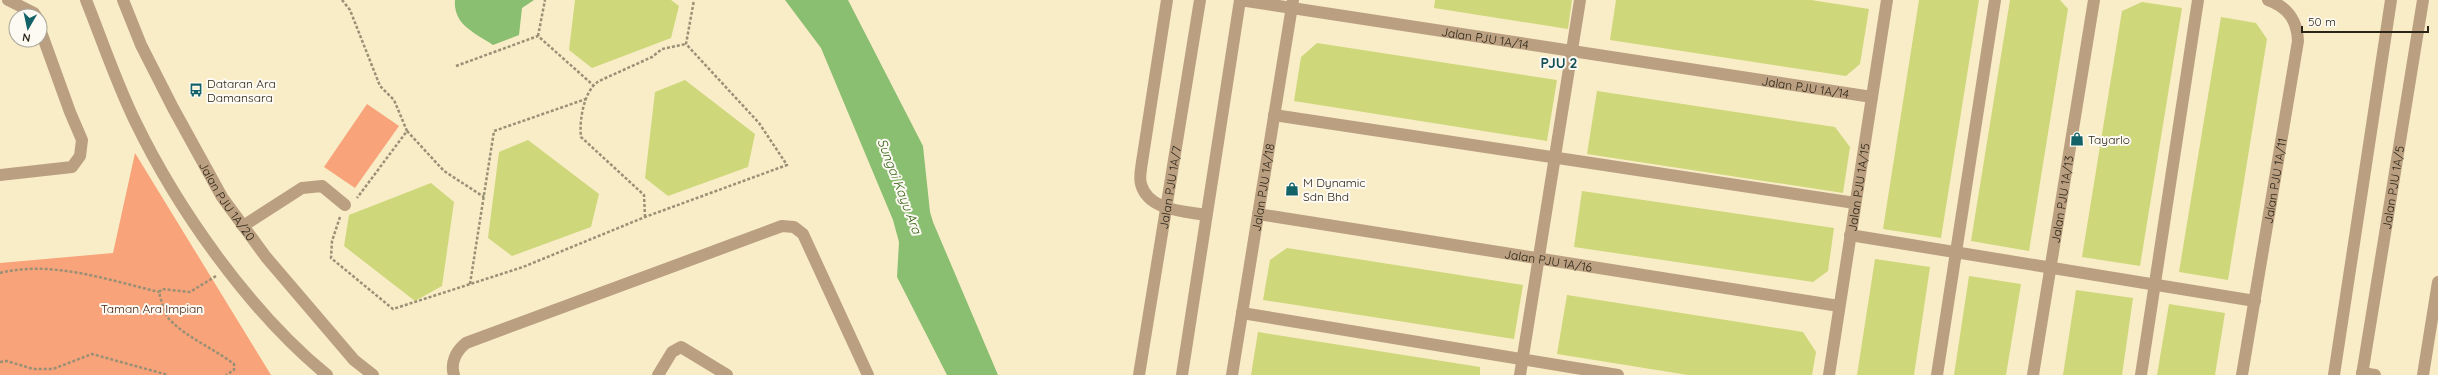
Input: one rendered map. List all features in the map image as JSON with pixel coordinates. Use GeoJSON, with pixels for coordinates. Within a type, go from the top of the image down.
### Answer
{"type":"FeatureCollection","features":[{"type":"Feature","properties":{"kind":"street"},"geometry":{"type":"LineString","coordinates":[[0,1],[7,0],[24,8]]}},
{"type":"Feature","properties":{"kind":"street"},"geometry":{"type":"LineString","coordinates":[[86,0],[135,120],[183,208],[248,293],[299,352],[327,375]]}},
{"type":"Feature","properties":{"kind":"street","name":"Jalan PJU 1A/20"},"geometry":{"type":"LineString","coordinates":[[123,0],[141,45],[173,108],[222,197],[266,257],[354,360],[373,375]]}},
{"type":"Feature","properties":{"kind":"street"},"geometry":{"type":"LineString","coordinates":[[1167,0],[1141,178],[1145,194],[1166,208],[1206,215]]}},
{"type":"Feature","properties":{"kind":"street","name":"Jalan PJU 1A/7"},"geometry":{"type":"LineString","coordinates":[[1140,375],[1200,0]]}},
{"type":"Feature","properties":{"kind":"street"},"geometry":{"type":"LineString","coordinates":[[1182,375],[1240,0]]}},
{"type":"Feature","properties":{"kind":"street","name":"Jalan PJU 1A/14"},"geometry":{"type":"LineString","coordinates":[[1240,0],[1292,4],[1572,51],[1872,97]]}},
{"type":"Feature","properties":{"kind":"street"},"geometry":{"type":"LineString","coordinates":[[1520,375],[1580,0]]}},
{"type":"Feature","properties":{"kind":"street","name":"Jalan PJU 1A/15"},"geometry":{"type":"LineString","coordinates":[[1828,375],[1887,0]]}},
{"type":"Feature","properties":{"kind":"street"},"geometry":{"type":"LineString","coordinates":[[1937,375],[1995,0]]}},
{"type":"Feature","properties":{"kind":"street","name":"Jalan PJU 1A/13"},"geometry":{"type":"LineString","coordinates":[[2033,375],[2094,0]]}},
{"type":"Feature","properties":{"kind":"street"},"geometry":{"type":"LineString","coordinates":[[2141,375],[2198,0]]}},
{"type":"Feature","properties":{"kind":"street","name":"Jalan PJU 1A/11"},"geometry":{"type":"LineString","coordinates":[[2242,375],[2298,41],[2297,28],[2292,16],[2279,4],[2268,0]]}},
{"type":"Feature","properties":{"kind":"street"},"geometry":{"type":"LineString","coordinates":[[2334,375],[2391,0]]}},
{"type":"Feature","properties":{"kind":"street","name":"Jalan PJU 1A/5"},"geometry":{"type":"LineString","coordinates":[[2362,374],[2423,0]]}},
{"type":"Feature","properties":{"kind":"street","name":"Jalan PJU 1A/18"},"geometry":{"type":"LineString","coordinates":[[1232,375],[1292,4]]}},
{"type":"Feature","properties":{"kind":"street"},"geometry":{"type":"LineString","coordinates":[[0,175],[72,167],[80,156],[82,140],[70,112],[47,48]]}},
{"type":"Feature","properties":{"kind":"street"},"geometry":{"type":"LineString","coordinates":[[1274,115],[1555,159],[1855,203]]}},
{"type":"Feature","properties":{"kind":"street"},"geometry":{"type":"LineString","coordinates":[[243,226],[302,188],[322,186],[345,205]]}},
{"type":"Feature","properties":{"kind":"street","name":"Jalan PJU 1A/16"},"geometry":{"type":"LineString","coordinates":[[1258,214],[1839,306]]}},
{"type":"Feature","properties":{"kind":"street"},"geometry":{"type":"LineString","coordinates":[[454,375],[453,361],[461,347],[466,344],[782,226],[794,226],[804,234],[868,375]]}},
{"type":"Feature","properties":{"kind":"street"},"geometry":{"type":"LineString","coordinates":[[1850,235],[2255,300]]}},
{"type":"Feature","properties":{"kind":"street"},"geometry":{"type":"LineString","coordinates":[[2423,375],[2437,299],[2438,282]]}},
{"type":"Feature","properties":{"kind":"street"},"geometry":{"type":"LineString","coordinates":[[1242,313],[1618,375]]}},
{"type":"Feature","properties":{"kind":"street"},"geometry":{"type":"LineString","coordinates":[[658,375],[672,352],[681,347],[727,375]]}},
{"type":"Feature","properties":{"kind":"street"},"geometry":{"type":"LineString","coordinates":[[2362,374],[2375,375]]}},
{"type":"Feature","properties":{"kind":"path"},"geometry":{"type":"LineString","coordinates":[[342,0],[350,10],[380,86],[394,100],[407,131],[444,171],[484,197]]}},
{"type":"Feature","properties":{"kind":"path"},"geometry":{"type":"LineString","coordinates":[[538,36],[545,0]]}},
{"type":"Feature","properties":{"kind":"path"},"geometry":{"type":"LineString","coordinates":[[686,44],[694,0]]}},
{"type":"Feature","properties":{"kind":"path"},"geometry":{"type":"LineString","coordinates":[[456,66],[538,36]]}},
{"type":"Feature","properties":{"kind":"path"},"geometry":{"type":"LineString","coordinates":[[538,36],[592,85]]}},
{"type":"Feature","properties":{"kind":"path"},"geometry":{"type":"LineString","coordinates":[[407,131],[360,196],[345,205],[332,241],[331,258],[393,309],[523,267],[645,217],[787,166],[759,123],[686,44]]}},
{"type":"Feature","properties":{"kind":"path"},"geometry":{"type":"LineString","coordinates":[[645,217],[644,195],[581,137],[586,99],[592,85],[652,57],[662,49],[686,44]]}},
{"type":"Feature","properties":{"kind":"path"},"geometry":{"type":"LineString","coordinates":[[470,284],[494,131],[586,99]]}},
{"type":"Feature","properties":{"kind":"path"},"geometry":{"type":"LineString","coordinates":[[0,273],[35,269],[74,272],[158,292],[162,289],[190,292],[204,284]]}},
{"type":"Feature","properties":{"kind":"path"},"geometry":{"type":"LineString","coordinates":[[158,292],[168,318],[201,344],[220,353],[234,364],[234,370],[226,375]]}},
{"type":"Feature","properties":{"kind":"path"},"geometry":{"type":"LineString","coordinates":[[0,362],[7,361],[33,369],[53,368],[92,354],[168,375]]}},
{"type":"Feature","properties":{"kind":"green space"},"geometry":{"type":"Polygon","coordinates":[[[367,104],[399,126],[355,188],[324,167],[367,104]]]}},
{"type":"Feature","properties":{"kind":"green space","name":"Taman Ara Impian"},"geometry":{"type":"Polygon","coordinates":[[[135,153],[271,375],[0,375],[0,263],[113,253],[135,153]]]}},
{"type":"Feature","properties":{"kind":"water"},"geometry":{"type":"Polygon","coordinates":[[[455,0],[534,0],[522,8],[519,35],[493,45],[461,22],[455,9],[455,0]]]}},
{"type":"Feature","properties":{"kind":"water","name":"Sungai Kayu Ara"},"geometry":{"type":"Polygon","coordinates":[[[785,0],[848,0],[923,146],[930,212],[933,222],[998,375],[947,375],[897,277],[899,242],[893,220],[821,48],[785,0]]]}},
{"type":"Feature","properties":{"kind":"building"},"geometry":{"type":"Polygon","coordinates":[[[575,0],[671,0],[679,6],[671,38],[592,68],[569,50],[575,0]]]}},
{"type":"Feature","properties":{"kind":"building"},"geometry":{"type":"Polygon","coordinates":[[[1435,0],[1572,0],[1568,29],[1434,8],[1435,0]]]}},
{"type":"Feature","properties":{"kind":"building"},"geometry":{"type":"Polygon","coordinates":[[[1616,0],[1811,0],[1869,9],[1860,64],[1846,76],[1610,40],[1616,0]]]}},
{"type":"Feature","properties":{"kind":"building"},"geometry":{"type":"Polygon","coordinates":[[[1919,0],[1979,0],[1941,238],[1883,229],[1919,0]]]}},
{"type":"Feature","properties":{"kind":"building"},"geometry":{"type":"Polygon","coordinates":[[[2010,0],[2060,0],[2068,9],[2029,251],[1971,241],[2010,0]]]}},
{"type":"Feature","properties":{"kind":"building"},"geometry":{"type":"Polygon","coordinates":[[[2142,2],[2182,8],[2140,266],[2082,257],[2122,11],[2142,2]]]}},
{"type":"Feature","properties":{"kind":"building"},"geometry":{"type":"Polygon","coordinates":[[[2221,17],[2256,23],[2267,39],[2228,280],[2179,272],[2221,17]]]}},
{"type":"Feature","properties":{"kind":"building"},"geometry":{"type":"Polygon","coordinates":[[[1317,43],[1557,80],[1547,141],[1294,101],[1301,57],[1317,43]]]}},
{"type":"Feature","properties":{"kind":"building"},"geometry":{"type":"Polygon","coordinates":[[[685,80],[755,134],[748,167],[668,196],[645,178],[655,92],[685,80]]]}},
{"type":"Feature","properties":{"kind":"building"},"geometry":{"type":"Polygon","coordinates":[[[1597,91],[1835,127],[1850,147],[1843,193],[1587,154],[1597,91]]]}},
{"type":"Feature","properties":{"kind":"building"},"geometry":{"type":"Polygon","coordinates":[[[528,140],[599,194],[591,227],[512,256],[488,238],[499,152],[528,140]]]}},
{"type":"Feature","properties":{"kind":"building"},"geometry":{"type":"Polygon","coordinates":[[[431,183],[454,202],[442,286],[415,301],[344,246],[349,215],[431,183]]]}},
{"type":"Feature","properties":{"kind":"building"},"geometry":{"type":"Polygon","coordinates":[[[1582,191],[1834,228],[1828,271],[1813,282],[1574,247],[1582,191]]]}},
{"type":"Feature","properties":{"kind":"building"},"geometry":{"type":"Polygon","coordinates":[[[1287,248],[1523,285],[1514,339],[1263,300],[1270,260],[1287,248]]]}},
{"type":"Feature","properties":{"kind":"building"},"geometry":{"type":"Polygon","coordinates":[[[1875,259],[1930,267],[1914,375],[1857,375],[1875,259]]]}},
{"type":"Feature","properties":{"kind":"building"},"geometry":{"type":"Polygon","coordinates":[[[1969,276],[2021,284],[2006,375],[1954,375],[1969,276]]]}},
{"type":"Feature","properties":{"kind":"building"},"geometry":{"type":"Polygon","coordinates":[[[2076,290],[2133,298],[2122,375],[2063,375],[2076,290]]]}},
{"type":"Feature","properties":{"kind":"building"},"geometry":{"type":"Polygon","coordinates":[[[1567,295],[1803,332],[1816,352],[1812,375],[1688,375],[1557,354],[1567,295]]]}},
{"type":"Feature","properties":{"kind":"building"},"geometry":{"type":"Polygon","coordinates":[[[2169,304],[2225,313],[2215,375],[2157,375],[2169,304]]]}},
{"type":"Feature","properties":{"kind":"building"},"geometry":{"type":"Polygon","coordinates":[[[1258,332],[1480,367],[1480,375],[1251,375],[1258,332]]]}},
{"type":"Feature","properties":{"kind":"place","name":"Dataran Ara Damansara"},"geometry":{"type":"Point","coordinates":[196,90]}},
{"type":"Feature","properties":{"kind":"place","name":"Tayarlo"},"geometry":{"type":"Point","coordinates":[2077,139]}},
{"type":"Feature","properties":{"kind":"place","name":"M Dynamic Sdn Bhd"},"geometry":{"type":"Point","coordinates":[1292,189]}},
{"type":"Feature","properties":{"kind":"district","name":"PJU 2"},"geometry":{"type":"Point","coordinates":[1559,63]}}]}
